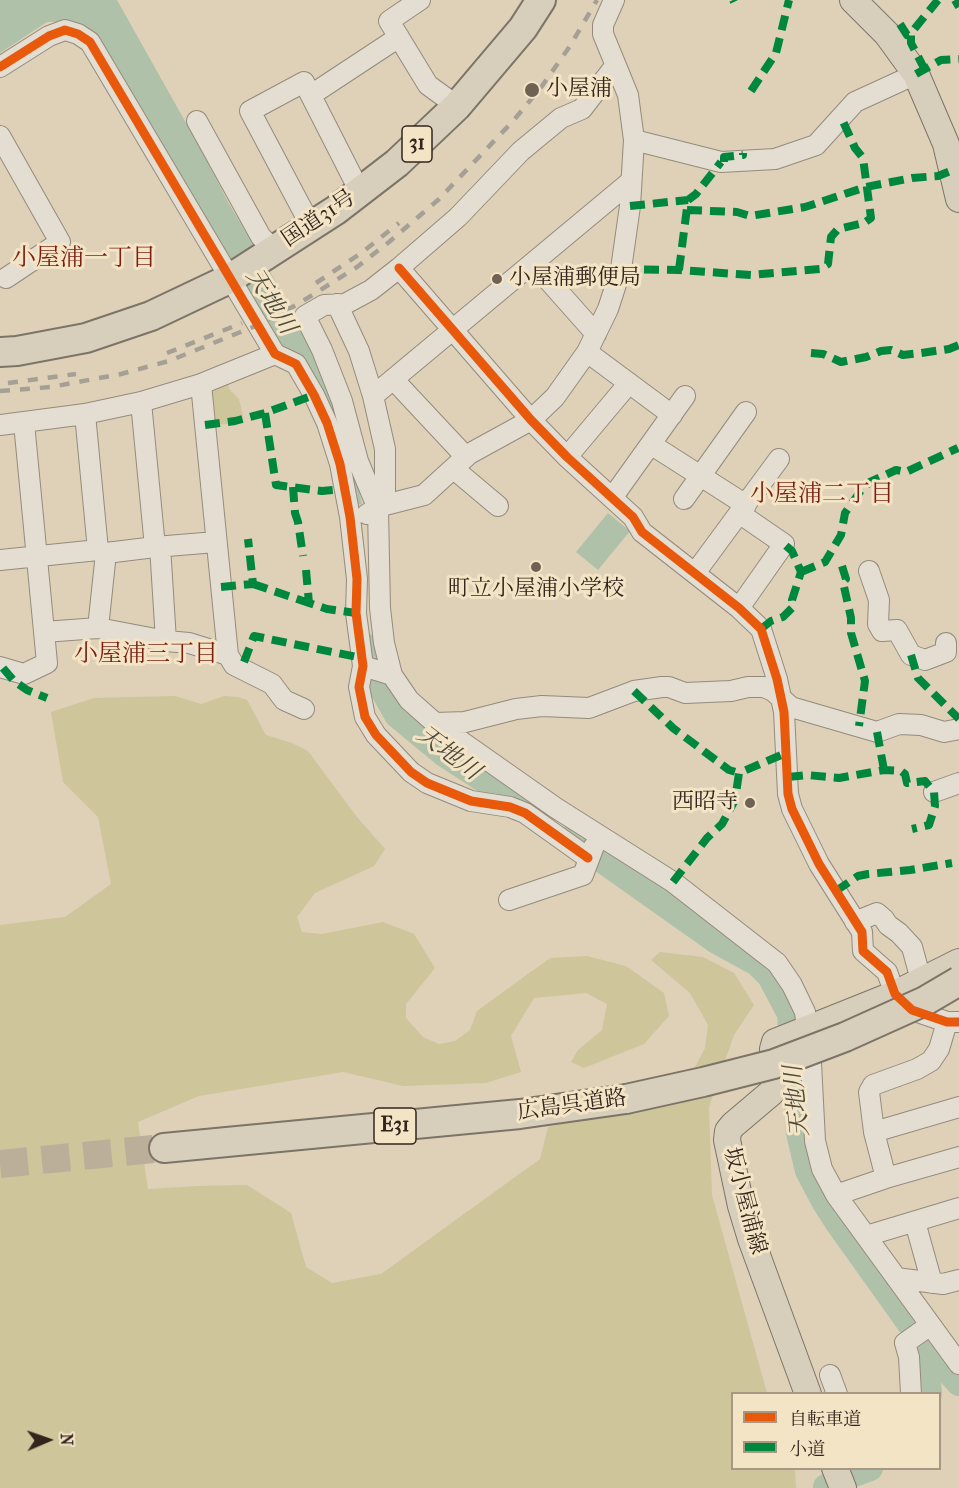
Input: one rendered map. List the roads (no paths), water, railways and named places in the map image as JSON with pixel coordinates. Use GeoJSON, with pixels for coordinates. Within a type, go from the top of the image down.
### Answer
{"type":"FeatureCollection","features":[{"type":"Feature","properties":{"kind":"highway","name":"国道31号"},"geometry":{"type":"LineString","coordinates":[[0,352],[86,338],[151,316],[231,277],[311,226],[397,164],[457,106],[524,28],[541,0]]}},
{"type":"Feature","properties":{"kind":"highway","name":"広島呉道路"},"geometry":{"type":"LineString","coordinates":[[164,1149],[520,1114],[626,1099],[774,1064],[844,1037],[925,1001],[959,981]]}},
{"type":"Feature","properties":{"kind":"main road"},"geometry":{"type":"LineString","coordinates":[[853,0],[887,34],[916,74],[946,144],[959,199]]}},
{"type":"Feature","properties":{"kind":"main road"},"geometry":{"type":"LineString","coordinates":[[796,1033],[895,994],[959,962]]}},
{"type":"Feature","properties":{"kind":"main road","name":"坂小屋浦線"},"geometry":{"type":"LineString","coordinates":[[796,1033],[775,1042],[773,1049],[779,1072],[772,1092],[733,1125],[728,1131],[727,1140],[741,1206],[751,1239],[807,1392]]}},
{"type":"Feature","properties":{"kind":"street"},"geometry":{"type":"LineString","coordinates":[[420,0],[389,21],[428,85],[457,106]]}},
{"type":"Feature","properties":{"kind":"street"},"geometry":{"type":"LineString","coordinates":[[370,511],[424,495],[460,463],[531,420],[555,397],[587,352],[608,309],[621,269],[630,206],[634,140],[628,95],[603,34],[603,25],[614,0]]}},
{"type":"Feature","properties":{"kind":"street"},"geometry":{"type":"LineString","coordinates":[[0,67],[49,36],[65,30],[78,33],[90,42],[275,354],[296,364],[315,395],[340,464],[370,511]]}},
{"type":"Feature","properties":{"kind":"street"},"geometry":{"type":"LineString","coordinates":[[311,95],[399,37]]}},
{"type":"Feature","properties":{"kind":"street"},"geometry":{"type":"LineString","coordinates":[[388,675],[370,511],[342,401],[322,350],[304,316],[324,305],[345,304],[371,290],[399,268],[458,217],[521,152],[561,118],[582,109],[615,66]]}},
{"type":"Feature","properties":{"kind":"street"},"geometry":{"type":"LineString","coordinates":[[634,140],[721,162],[775,159],[816,145],[855,102],[916,74]]}},
{"type":"Feature","properties":{"kind":"street"},"geometry":{"type":"LineString","coordinates":[[311,226],[250,111],[304,82],[360,192]]}},
{"type":"Feature","properties":{"kind":"street"},"geometry":{"type":"LineString","coordinates":[[197,120],[269,253]]}},
{"type":"Feature","properties":{"kind":"street"},"geometry":{"type":"LineString","coordinates":[[0,136],[60,242],[2,276]]}},
{"type":"Feature","properties":{"kind":"street"},"geometry":{"type":"LineString","coordinates":[[373,396],[630,182]]}},
{"type":"Feature","properties":{"kind":"street"},"geometry":{"type":"LineString","coordinates":[[533,263],[596,334]]}},
{"type":"Feature","properties":{"kind":"street"},"geometry":{"type":"LineString","coordinates":[[399,268],[531,420],[567,457],[633,517],[642,532],[739,608],[761,629],[777,679],[784,712],[788,794],[792,809],[819,864],[866,917],[912,947],[921,980]]}},
{"type":"Feature","properties":{"kind":"street"},"geometry":{"type":"LineString","coordinates":[[337,304],[359,351],[373,396],[385,449],[357,579],[356,613],[363,666],[359,687],[365,717],[376,735],[411,772],[427,783],[459,797],[510,807],[525,813],[588,858]]}},
{"type":"Feature","properties":{"kind":"street"},"geometry":{"type":"LineString","coordinates":[[587,352],[672,415]]}},
{"type":"Feature","properties":{"kind":"street"},"geometry":{"type":"LineString","coordinates":[[0,425],[85,414],[141,402],[201,384],[275,354]]}},
{"type":"Feature","properties":{"kind":"street"},"geometry":{"type":"LineString","coordinates":[[393,379],[460,463],[498,506]]}},
{"type":"Feature","properties":{"kind":"street"},"geometry":{"type":"LineString","coordinates":[[567,457],[629,383]]}},
{"type":"Feature","properties":{"kind":"street"},"geometry":{"type":"LineString","coordinates":[[201,384],[228,655],[234,665],[272,684],[284,700],[304,709]]}},
{"type":"Feature","properties":{"kind":"street"},"geometry":{"type":"LineString","coordinates":[[612,498],[685,396]]}},
{"type":"Feature","properties":{"kind":"street"},"geometry":{"type":"LineString","coordinates":[[141,402],[158,547],[166,641]]}},
{"type":"Feature","properties":{"kind":"street"},"geometry":{"type":"LineString","coordinates":[[684,499],[746,412]]}},
{"type":"Feature","properties":{"kind":"street"},"geometry":{"type":"LineString","coordinates":[[85,414],[102,552],[98,628]]}},
{"type":"Feature","properties":{"kind":"street"},"geometry":{"type":"LineString","coordinates":[[0,667],[24,674],[46,663],[24,423]]}},
{"type":"Feature","properties":{"kind":"street"},"geometry":{"type":"LineString","coordinates":[[652,445],[700,477],[713,482],[784,544],[739,608]]}},
{"type":"Feature","properties":{"kind":"street"},"geometry":{"type":"LineString","coordinates":[[695,573],[779,459]]}},
{"type":"Feature","properties":{"kind":"street"},"geometry":{"type":"LineString","coordinates":[[0,560],[37,555],[216,542]]}},
{"type":"Feature","properties":{"kind":"street"},"geometry":{"type":"LineString","coordinates":[[869,572],[879,600],[878,624],[882,631],[897,630],[911,655],[925,660],[950,653]]}},
{"type":"Feature","properties":{"kind":"street"},"geometry":{"type":"LineString","coordinates":[[44,632],[98,628],[189,643],[228,655]]}},
{"type":"Feature","properties":{"kind":"street"},"geometry":{"type":"LineString","coordinates":[[363,666],[388,675],[409,700],[435,723],[598,835],[673,882],[777,963],[805,1012],[796,1033],[811,1063],[815,1141],[822,1169],[836,1195],[928,1327],[959,1365]]}},
{"type":"Feature","properties":{"kind":"street"},"geometry":{"type":"LineString","coordinates":[[435,723],[465,722],[516,709],[542,706],[589,708],[634,691],[662,687],[685,693],[764,687],[773,691],[791,707],[877,732],[899,724],[921,725],[944,732],[959,729]]}},
{"type":"Feature","properties":{"kind":"street"},"geometry":{"type":"LineString","coordinates":[[934,792],[959,783]]}},
{"type":"Feature","properties":{"kind":"street"},"geometry":{"type":"LineString","coordinates":[[509,900],[583,875],[598,835]]}},
{"type":"Feature","properties":{"kind":"street"},"geometry":{"type":"LineString","coordinates":[[866,917],[862,932],[863,951],[887,972],[895,994],[912,1010],[953,1022],[931,1061],[918,1069],[873,1085],[869,1092],[874,1132],[886,1178]]}},
{"type":"Feature","properties":{"kind":"street"},"geometry":{"type":"LineString","coordinates":[[874,1132],[959,1107]]}},
{"type":"Feature","properties":{"kind":"street"},"geometry":{"type":"LineString","coordinates":[[836,1195],[959,1157]]}},
{"type":"Feature","properties":{"kind":"street"},"geometry":{"type":"LineString","coordinates":[[866,1236],[959,1208]]}},
{"type":"Feature","properties":{"kind":"street"},"geometry":{"type":"LineString","coordinates":[[915,1222],[932,1282]]}},
{"type":"Feature","properties":{"kind":"street"},"geometry":{"type":"LineString","coordinates":[[896,1278],[944,1284],[959,1280]]}},
{"type":"Feature","properties":{"kind":"street"},"geometry":{"type":"LineString","coordinates":[[912,1392],[909,1357],[905,1342],[928,1327]]}},
{"type":"Feature","properties":{"kind":"water"},"geometry":{"type":"Polygon","coordinates":[[[0,0],[117,0],[229,204],[321,363],[351,456],[362,504],[346,507],[308,387],[86,34],[61,22],[47,22],[0,53],[0,0]]]}},
{"type":"Feature","properties":{"kind":"water"},"geometry":{"type":"Polygon","coordinates":[[[608,513],[630,531],[598,570],[576,552],[608,513]]]}},
{"type":"Feature","properties":{"kind":"waterway","name":"天地川"},"geometry":{"type":"LineString","coordinates":[[368,647],[378,681],[397,715],[443,753],[541,817]]}},
{"type":"Feature","properties":{"kind":"waterway","name":"天地川"},"geometry":{"type":"LineString","coordinates":[[571,838],[715,940],[757,963],[770,976],[790,1014],[799,1133],[808,1171],[838,1223],[925,1345],[959,1383]]}},
{"type":"Feature","properties":{"kind":"waterway"},"geometry":{"type":"LineString","coordinates":[[925,1345],[929,1392]]}},
{"type":"Feature","properties":{"kind":"waterway"},"geometry":{"type":"LineString","coordinates":[[826,1487],[865,1470]]}},
{"type":"Feature","properties":{"kind":"tunnel"},"geometry":{"type":"LineString","coordinates":[[0,1164],[164,1148]]}},
{"type":"Feature","properties":{"kind":"railway"},"geometry":{"type":"LineString","coordinates":[[0,391],[51,387],[121,374],[169,361],[258,325],[298,304],[357,267],[438,200],[514,120],[542,86],[570,46],[597,0]]}},
{"type":"Feature","properties":{"kind":"railway"},"geometry":{"type":"LineString","coordinates":[[316,283],[360,254],[399,223]]}},
{"type":"Feature","properties":{"kind":"railway"},"geometry":{"type":"LineString","coordinates":[[167,353],[242,323]]}},
{"type":"Feature","properties":{"kind":"railway"},"geometry":{"type":"LineString","coordinates":[[8,383],[76,374]]}},
{"type":"Feature","properties":{"kind":"place","name":"小屋浦"},"geometry":{"type":"Point","coordinates":[532,90]}},
{"type":"Feature","properties":{"kind":"place","name":"小屋浦郵便局"},"geometry":{"type":"Point","coordinates":[497,279]}},
{"type":"Feature","properties":{"kind":"place","name":"町立小屋浦小学校"},"geometry":{"type":"Point","coordinates":[536,567]}},
{"type":"Feature","properties":{"kind":"place","name":"西昭寺"},"geometry":{"type":"Point","coordinates":[750,803]}},
{"type":"Feature","properties":{"kind":"district","name":"小屋浦一丁目"},"geometry":{"type":"Point","coordinates":[84,259]}},
{"type":"Feature","properties":{"kind":"district","name":"小屋浦二丁目"},"geometry":{"type":"Point","coordinates":[822,495]}},
{"type":"Feature","properties":{"kind":"district","name":"小屋浦三丁目"},"geometry":{"type":"Point","coordinates":[146,655]}}]}
